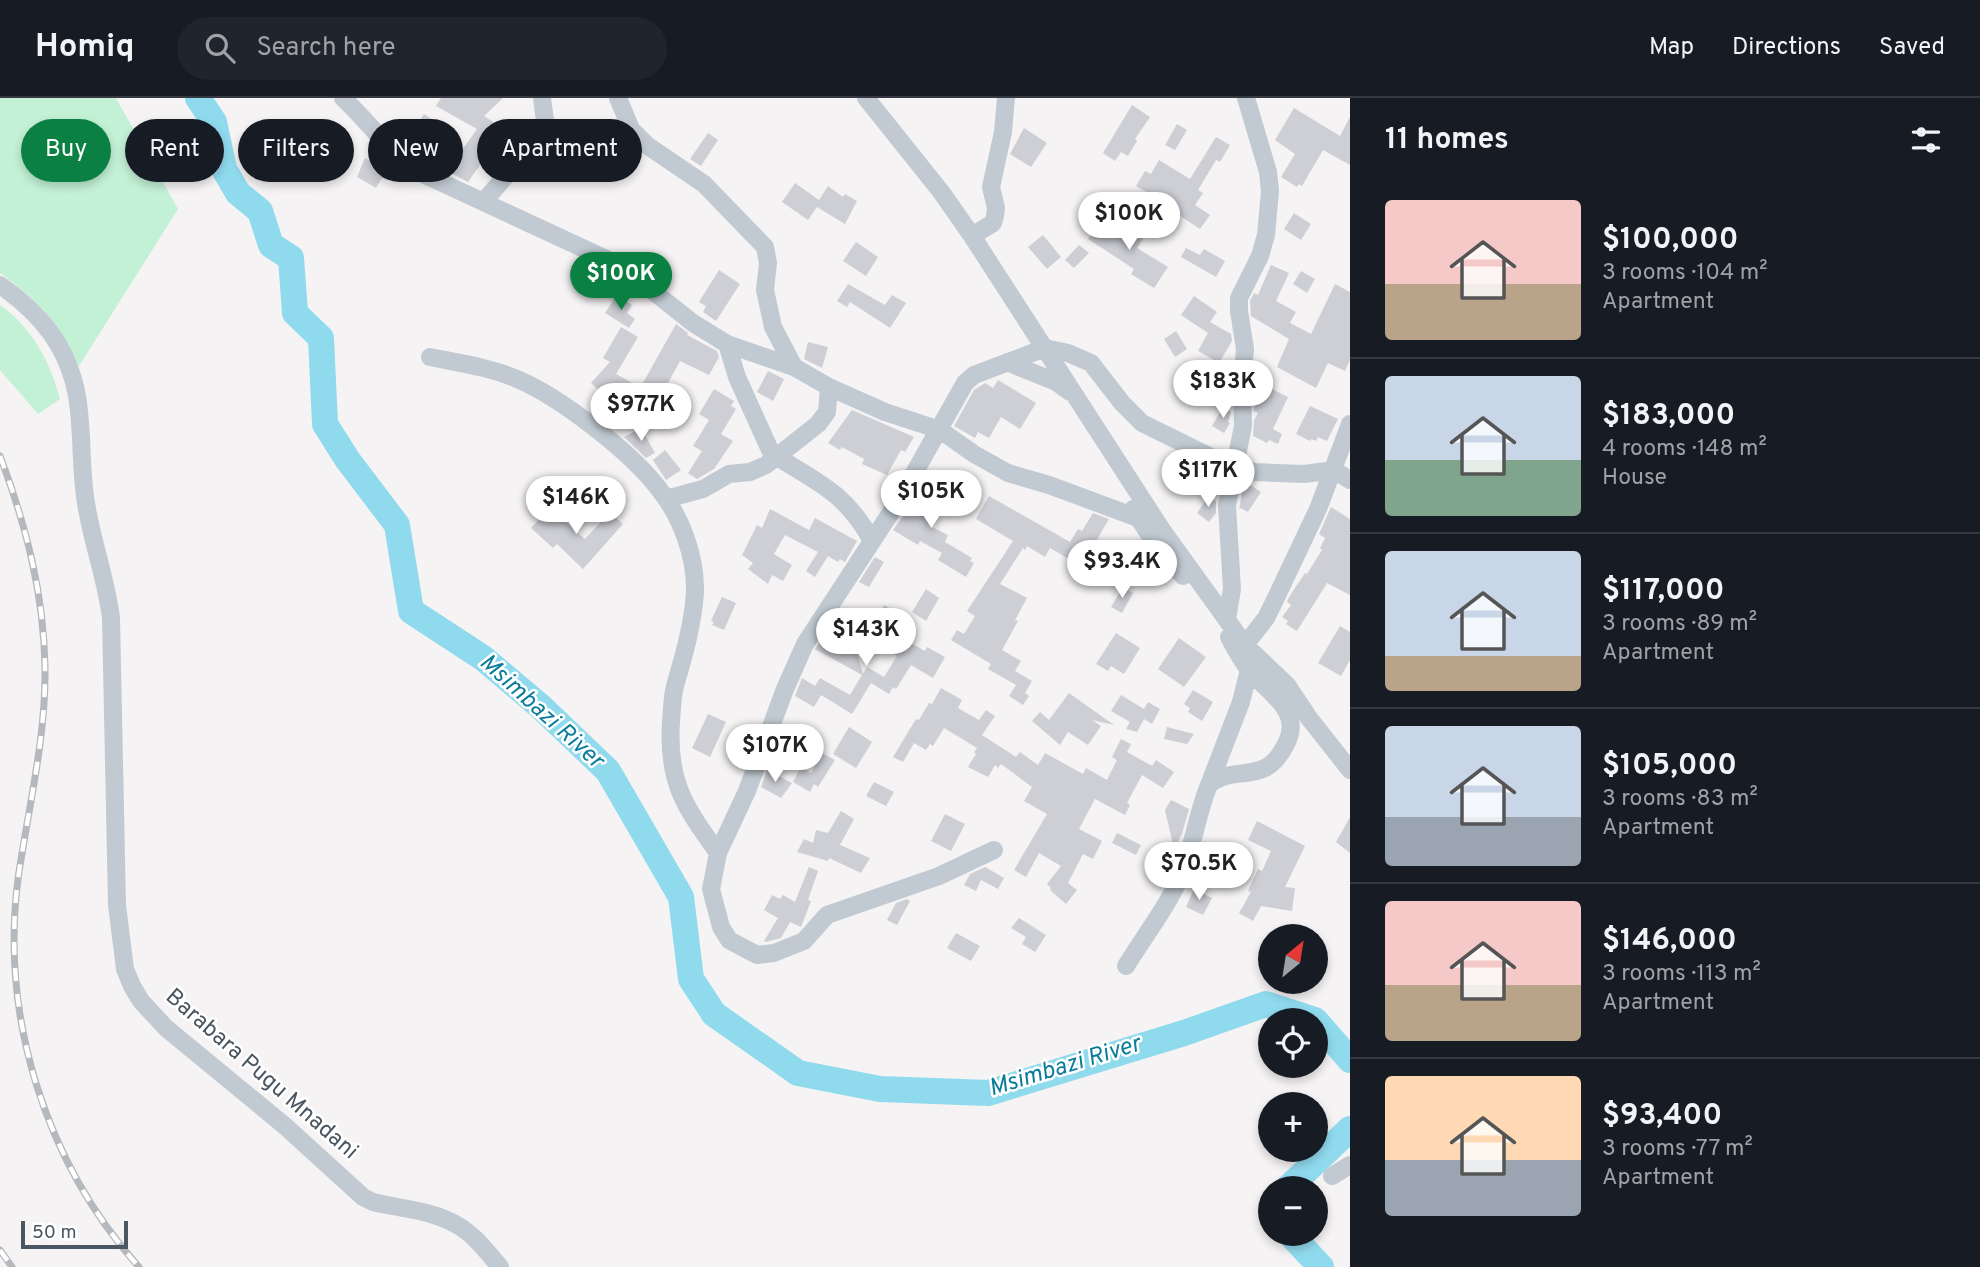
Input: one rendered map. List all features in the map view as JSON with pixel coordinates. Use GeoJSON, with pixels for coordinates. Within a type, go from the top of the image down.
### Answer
{"type":"FeatureCollection","features":[{"type":"Feature","properties":{"kind":"street"},"geometry":{"type":"LineString","coordinates":[[343,98],[408,167],[622,268],[693,323],[727,344],[793,367],[829,387],[885,412],[940,430],[974,454],[1008,473],[1049,485],[1138,519]]}},
{"type":"Feature","properties":{"kind":"street"},"geometry":{"type":"LineString","coordinates":[[484,201],[542,135],[545,121],[541,98]]}},
{"type":"Feature","properties":{"kind":"street"},"geometry":{"type":"LineString","coordinates":[[618,98],[631,129],[648,146],[704,184],[765,247],[768,263],[765,290],[772,327],[793,367]]}},
{"type":"Feature","properties":{"kind":"street"},"geometry":{"type":"LineString","coordinates":[[866,98],[942,192],[1162,530],[1245,645],[1287,685],[1350,769]]}},
{"type":"Feature","properties":{"kind":"street"},"geometry":{"type":"LineString","coordinates":[[972,236],[992,223],[995,216],[991,187],[1003,132],[1006,98]]}},
{"type":"Feature","properties":{"kind":"street"},"geometry":{"type":"LineString","coordinates":[[1227,619],[1232,589],[1227,505],[1243,426],[1245,349],[1239,298],[1260,256],[1266,235],[1270,191],[1268,172],[1246,98]]}},
{"type":"Feature","properties":{"kind":"street","name":"Barabara Pugu Mnadani"},"geometry":{"type":"LineString","coordinates":[[0,285],[41,319],[57,342],[77,396],[86,508],[106,582],[111,618],[117,905],[125,970],[132,986],[141,1001],[166,1028],[285,1126],[363,1197],[373,1202],[442,1218],[458,1226],[477,1240],[500,1267]]}},
{"type":"Feature","properties":{"kind":"street"},"geometry":{"type":"LineString","coordinates":[[727,344],[731,362],[766,443],[777,457],[843,500],[860,519],[872,541]]}},
{"type":"Feature","properties":{"kind":"street"},"geometry":{"type":"LineString","coordinates":[[994,850],[939,876],[827,915],[803,941],[774,954],[757,955],[729,940],[711,889],[718,853],[747,791],[785,689],[806,644],[899,500],[965,383],[974,375],[1045,348],[1068,353],[1091,363],[1122,404],[1142,423],[1235,468],[1254,472],[1304,474],[1334,470],[1350,480]]}},
{"type":"Feature","properties":{"kind":"street"},"geometry":{"type":"LineString","coordinates":[[430,357],[484,368],[545,393],[607,439],[652,481],[666,499],[692,558],[695,593],[673,696],[672,772],[685,803],[718,853]]}},
{"type":"Feature","properties":{"kind":"street"},"geometry":{"type":"LineString","coordinates":[[1007,362],[1056,382],[1070,392],[1095,434],[1138,519],[1220,624],[1249,670],[1276,696],[1288,713],[1292,725],[1288,741],[1277,760],[1250,773],[1223,775],[1209,785]]}},
{"type":"Feature","properties":{"kind":"street"},"geometry":{"type":"LineString","coordinates":[[666,499],[703,489],[729,474],[758,470],[777,457],[818,424],[827,412],[829,387]]}},
{"type":"Feature","properties":{"kind":"street"},"geometry":{"type":"LineString","coordinates":[[1245,645],[1266,618],[1318,509],[1350,424]]}},
{"type":"Feature","properties":{"kind":"street"},"geometry":{"type":"LineString","coordinates":[[1126,966],[1167,905],[1184,866],[1209,785],[1241,702],[1249,670]]}},
{"type":"Feature","properties":{"kind":"street"},"geometry":{"type":"LineString","coordinates":[[1328,742],[1350,756]]}},
{"type":"Feature","properties":{"kind":"street"},"geometry":{"type":"LineString","coordinates":[[1332,1176],[1350,1165]]}},
{"type":"Feature","properties":{"kind":"green space"},"geometry":{"type":"Polygon","coordinates":[[[0,98],[116,98],[128,119],[125,119],[125,182],[163,182],[178,209],[79,366],[55,324],[37,303],[0,273],[0,98]]]}},
{"type":"Feature","properties":{"kind":"green space"},"geometry":{"type":"Polygon","coordinates":[[[0,305],[31,335],[56,385],[60,399],[38,414],[0,370],[0,305]]]}},
{"type":"Feature","properties":{"kind":"building"},"geometry":{"type":"Polygon","coordinates":[[[441,98],[503,98],[484,116],[489,119],[477,119],[477,129],[436,106],[441,98]]]}},
{"type":"Feature","properties":{"kind":"building"},"geometry":{"type":"Polygon","coordinates":[[[1132,105],[1150,117],[1135,139],[1137,141],[1128,156],[1121,152],[1115,161],[1103,153],[1132,105]]]}},
{"type":"Feature","properties":{"kind":"building"},"geometry":{"type":"Polygon","coordinates":[[[1294,108],[1340,136],[1350,117],[1350,165],[1323,150],[1302,186],[1299,184],[1297,187],[1281,177],[1295,154],[1275,140],[1294,108]]]}},
{"type":"Feature","properties":{"kind":"building"},"geometry":{"type":"Polygon","coordinates":[[[1177,124],[1187,130],[1175,150],[1165,145],[1177,124]]]}},
{"type":"Feature","properties":{"kind":"building"},"geometry":{"type":"Polygon","coordinates":[[[1024,128],[1047,143],[1031,167],[1010,154],[1024,128]]]}},
{"type":"Feature","properties":{"kind":"building"},"geometry":{"type":"Polygon","coordinates":[[[477,129],[477,169],[468,182],[463,179],[463,149],[477,129]]]}},
{"type":"Feature","properties":{"kind":"building"},"geometry":{"type":"Polygon","coordinates":[[[708,133],[718,140],[701,166],[690,159],[708,133]]]}},
{"type":"Feature","properties":{"kind":"building"},"geometry":{"type":"Polygon","coordinates":[[[1216,137],[1230,145],[1220,162],[1216,160],[1198,190],[1203,193],[1195,205],[1210,215],[1200,229],[1177,214],[1172,221],[1161,213],[1167,204],[1136,186],[1145,171],[1151,174],[1159,160],[1190,179],[1216,137]]]}},
{"type":"Feature","properties":{"kind":"building"},"geometry":{"type":"Polygon","coordinates":[[[365,158],[368,160],[368,182],[380,182],[376,188],[357,177],[365,158]]]}},
{"type":"Feature","properties":{"kind":"building"},"geometry":{"type":"Polygon","coordinates":[[[795,183],[819,200],[828,186],[843,197],[845,194],[857,201],[845,224],[817,207],[808,220],[782,202],[795,183]]]}},
{"type":"Feature","properties":{"kind":"building"},"geometry":{"type":"Polygon","coordinates":[[[1294,213],[1311,224],[1301,240],[1284,229],[1294,213]]]}},
{"type":"Feature","properties":{"kind":"building"},"geometry":{"type":"Polygon","coordinates":[[[1103,220],[1122,235],[1128,226],[1145,236],[1137,248],[1168,267],[1154,288],[1131,274],[1134,269],[1088,239],[1103,220]]]}},
{"type":"Feature","properties":{"kind":"building"},"geometry":{"type":"Polygon","coordinates":[[[1043,235],[1061,257],[1047,269],[1028,247],[1043,235]]]}},
{"type":"Feature","properties":{"kind":"building"},"geometry":{"type":"Polygon","coordinates":[[[856,242],[878,257],[866,276],[843,261],[856,242]]]}},
{"type":"Feature","properties":{"kind":"building"},"geometry":{"type":"Polygon","coordinates":[[[1079,245],[1089,253],[1074,268],[1065,260],[1079,245]]]}},
{"type":"Feature","properties":{"kind":"building"},"geometry":{"type":"Polygon","coordinates":[[[1186,248],[1200,255],[1204,249],[1225,261],[1216,277],[1181,257],[1186,248]]]}},
{"type":"Feature","properties":{"kind":"building"},"geometry":{"type":"Polygon","coordinates":[[[1271,265],[1289,273],[1276,301],[1296,312],[1290,323],[1311,334],[1335,284],[1350,292],[1350,360],[1345,371],[1328,363],[1316,388],[1277,367],[1289,339],[1251,316],[1250,301],[1254,293],[1258,295],[1271,265]]]}},
{"type":"Feature","properties":{"kind":"building"},"geometry":{"type":"Polygon","coordinates":[[[719,270],[740,284],[716,321],[703,312],[706,306],[699,302],[719,270]]]}},
{"type":"Feature","properties":{"kind":"building"},"geometry":{"type":"Polygon","coordinates":[[[1301,271],[1315,279],[1307,293],[1293,284],[1301,271]]]}},
{"type":"Feature","properties":{"kind":"building"},"geometry":{"type":"Polygon","coordinates":[[[848,284],[885,305],[892,295],[906,303],[890,328],[850,302],[847,307],[837,301],[848,284]]]}},
{"type":"Feature","properties":{"kind":"building"},"geometry":{"type":"Polygon","coordinates":[[[617,295],[632,305],[627,313],[635,319],[629,328],[605,313],[617,295]]]}},
{"type":"Feature","properties":{"kind":"building"},"geometry":{"type":"Polygon","coordinates":[[[1194,296],[1217,312],[1210,322],[1231,334],[1232,341],[1219,363],[1198,351],[1208,333],[1181,315],[1194,296]]]}},
{"type":"Feature","properties":{"kind":"building"},"geometry":{"type":"Polygon","coordinates":[[[676,324],[688,333],[687,335],[717,351],[719,357],[709,375],[680,361],[661,403],[639,390],[676,324]]]}},
{"type":"Feature","properties":{"kind":"building"},"geometry":{"type":"Polygon","coordinates":[[[621,327],[638,337],[616,374],[634,384],[619,410],[608,404],[610,401],[591,383],[610,362],[603,358],[621,327]]]}},
{"type":"Feature","properties":{"kind":"building"},"geometry":{"type":"Polygon","coordinates":[[[1176,331],[1187,349],[1175,357],[1164,339],[1176,331]]]}},
{"type":"Feature","properties":{"kind":"building"},"geometry":{"type":"Polygon","coordinates":[[[808,342],[828,347],[822,368],[804,359],[808,342]]]}},
{"type":"Feature","properties":{"kind":"building"},"geometry":{"type":"Polygon","coordinates":[[[768,371],[784,379],[773,401],[757,392],[768,371]]]}},
{"type":"Feature","properties":{"kind":"building"},"geometry":{"type":"Polygon","coordinates":[[[998,380],[1036,403],[1020,429],[1001,417],[989,438],[978,432],[975,438],[954,426],[974,390],[985,383],[993,388],[998,380]]]}},
{"type":"Feature","properties":{"kind":"building"},"geometry":{"type":"Polygon","coordinates":[[[1268,387],[1288,397],[1273,429],[1282,434],[1278,444],[1269,440],[1267,443],[1253,436],[1254,420],[1258,413],[1254,411],[1254,407],[1263,388],[1266,390],[1268,387]]]}},
{"type":"Feature","properties":{"kind":"building"},"geometry":{"type":"Polygon","coordinates":[[[714,389],[734,401],[731,406],[736,409],[721,434],[733,441],[714,469],[697,479],[688,473],[702,451],[693,446],[709,420],[699,414],[714,389]]]}},
{"type":"Feature","properties":{"kind":"building"},"geometry":{"type":"Polygon","coordinates":[[[1310,406],[1338,419],[1327,441],[1318,437],[1316,441],[1310,441],[1296,434],[1310,406]]]}},
{"type":"Feature","properties":{"kind":"building"},"geometry":{"type":"Polygon","coordinates":[[[1223,407],[1231,412],[1230,423],[1224,433],[1212,426],[1223,407]]]}},
{"type":"Feature","properties":{"kind":"building"},"geometry":{"type":"Polygon","coordinates":[[[852,410],[914,437],[905,452],[901,450],[887,475],[862,464],[864,459],[842,447],[840,450],[828,443],[852,410]]]}},
{"type":"Feature","properties":{"kind":"building"},"geometry":{"type":"Polygon","coordinates":[[[641,428],[655,453],[646,458],[624,437],[641,428]]]}},
{"type":"Feature","properties":{"kind":"building"},"geometry":{"type":"Polygon","coordinates":[[[665,450],[681,470],[666,480],[653,460],[665,450]]]}},
{"type":"Feature","properties":{"kind":"building"},"geometry":{"type":"Polygon","coordinates":[[[925,478],[935,483],[933,487],[938,490],[924,515],[934,521],[930,526],[948,535],[945,542],[972,558],[970,561],[974,563],[966,577],[938,560],[942,553],[920,541],[918,545],[893,530],[916,498],[914,496],[925,478]]]}},
{"type":"Feature","properties":{"kind":"building"},"geometry":{"type":"Polygon","coordinates":[[[1244,481],[1261,492],[1248,512],[1240,508],[1239,510],[1244,481]]]}},
{"type":"Feature","properties":{"kind":"building"},"geometry":{"type":"Polygon","coordinates":[[[989,496],[1070,542],[1078,529],[1082,531],[1093,513],[1109,519],[1091,550],[1095,552],[1089,562],[1085,559],[1081,566],[1050,548],[1045,557],[1027,546],[1025,550],[1023,548],[1000,584],[1027,598],[1002,650],[1021,661],[1015,671],[1032,681],[1025,693],[1029,696],[1023,705],[1009,696],[1016,685],[988,669],[991,664],[951,640],[957,630],[964,634],[975,616],[967,611],[1013,541],[976,519],[989,496]]]}},
{"type":"Feature","properties":{"kind":"building"},"geometry":{"type":"Polygon","coordinates":[[[1209,496],[1216,501],[1216,513],[1209,522],[1197,513],[1209,496]]]}},
{"type":"Feature","properties":{"kind":"building"},"geometry":{"type":"Polygon","coordinates":[[[1331,507],[1350,519],[1350,595],[1327,583],[1297,631],[1286,624],[1288,621],[1282,617],[1291,605],[1287,602],[1289,597],[1322,550],[1320,548],[1325,538],[1319,534],[1331,507]]]}},
{"type":"Feature","properties":{"kind":"building"},"geometry":{"type":"Polygon","coordinates":[[[550,508],[585,539],[610,512],[623,524],[583,569],[557,544],[553,548],[531,528],[550,508]]]}},
{"type":"Feature","properties":{"kind":"building"},"geometry":{"type":"Polygon","coordinates":[[[770,509],[809,530],[815,518],[857,541],[845,562],[840,559],[838,562],[828,556],[815,577],[806,571],[818,552],[785,535],[774,554],[792,565],[783,581],[772,575],[768,584],[748,569],[753,563],[742,555],[757,525],[762,528],[770,509]]]}},
{"type":"Feature","properties":{"kind":"building"},"geometry":{"type":"Polygon","coordinates":[[[875,557],[884,562],[869,587],[859,582],[875,557]]]}},
{"type":"Feature","properties":{"kind":"building"},"geometry":{"type":"Polygon","coordinates":[[[1123,587],[1133,593],[1122,613],[1111,607],[1123,587]]]}},
{"type":"Feature","properties":{"kind":"building"},"geometry":{"type":"Polygon","coordinates":[[[926,589],[939,598],[926,621],[912,612],[926,589]]]}},
{"type":"Feature","properties":{"kind":"building"},"geometry":{"type":"Polygon","coordinates":[[[722,597],[736,603],[724,630],[712,625],[714,622],[711,621],[722,597]]]}},
{"type":"Feature","properties":{"kind":"building"},"geometry":{"type":"Polygon","coordinates":[[[884,605],[900,614],[892,628],[877,619],[884,605]]]}},
{"type":"Feature","properties":{"kind":"building"},"geometry":{"type":"Polygon","coordinates":[[[839,621],[858,632],[853,640],[863,674],[867,667],[884,677],[897,656],[884,649],[893,633],[925,651],[927,647],[945,657],[933,678],[911,665],[896,689],[893,687],[889,694],[871,683],[852,714],[821,695],[814,707],[795,696],[802,678],[815,686],[820,678],[850,695],[862,675],[815,649],[822,639],[826,642],[839,621]]]}},
{"type":"Feature","properties":{"kind":"building"},"geometry":{"type":"Polygon","coordinates":[[[1340,626],[1350,632],[1350,660],[1341,676],[1318,663],[1340,626]]]}},
{"type":"Feature","properties":{"kind":"building"},"geometry":{"type":"Polygon","coordinates":[[[1116,633],[1140,648],[1124,674],[1111,666],[1108,671],[1096,664],[1116,633]]]}},
{"type":"Feature","properties":{"kind":"building"},"geometry":{"type":"Polygon","coordinates":[[[1179,638],[1206,657],[1184,687],[1158,669],[1179,638]]]}},
{"type":"Feature","properties":{"kind":"building"},"geometry":{"type":"Polygon","coordinates":[[[941,688],[962,700],[958,708],[979,720],[986,710],[995,716],[982,735],[1016,757],[1020,752],[1038,765],[1045,753],[1083,774],[1086,768],[1107,780],[1117,760],[1112,757],[1121,739],[1131,744],[1127,752],[1152,766],[1156,760],[1174,772],[1163,788],[1142,775],[1127,803],[1130,805],[1125,815],[1095,799],[1079,829],[1102,841],[1093,859],[1083,854],[1068,883],[1077,890],[1066,904],[1047,884],[1061,866],[1039,853],[1026,877],[1014,870],[1047,814],[1024,801],[1032,787],[1001,764],[998,768],[995,765],[988,777],[968,767],[977,748],[944,728],[933,746],[930,744],[926,750],[914,743],[903,762],[893,757],[916,719],[919,720],[929,703],[932,704],[941,688]]]}},
{"type":"Feature","properties":{"kind":"building"},"geometry":{"type":"Polygon","coordinates":[[[1193,690],[1213,702],[1202,721],[1188,712],[1190,708],[1184,704],[1193,690]]]}},
{"type":"Feature","properties":{"kind":"building"},"geometry":{"type":"Polygon","coordinates":[[[1069,693],[1114,725],[1092,720],[1101,726],[1088,745],[1068,732],[1060,745],[1032,721],[1040,712],[1049,720],[1069,693]]]}},
{"type":"Feature","properties":{"kind":"building"},"geometry":{"type":"Polygon","coordinates":[[[1121,695],[1144,709],[1148,702],[1160,709],[1152,724],[1144,719],[1137,732],[1126,729],[1130,722],[1111,711],[1121,695]]]}},
{"type":"Feature","properties":{"kind":"building"},"geometry":{"type":"Polygon","coordinates":[[[708,714],[726,722],[710,757],[692,748],[708,714]]]}},
{"type":"Feature","properties":{"kind":"building"},"geometry":{"type":"Polygon","coordinates":[[[849,727],[872,742],[856,768],[833,754],[849,727]]]}},
{"type":"Feature","properties":{"kind":"building"},"geometry":{"type":"Polygon","coordinates":[[[1167,727],[1194,734],[1187,744],[1164,739],[1167,727]]]}},
{"type":"Feature","properties":{"kind":"building"},"geometry":{"type":"Polygon","coordinates":[[[822,753],[835,760],[818,787],[814,784],[810,792],[793,782],[801,767],[811,773],[822,753]]]}},
{"type":"Feature","properties":{"kind":"building"},"geometry":{"type":"Polygon","coordinates":[[[767,770],[792,783],[781,798],[761,787],[767,770]]]}},
{"type":"Feature","properties":{"kind":"building"},"geometry":{"type":"Polygon","coordinates":[[[874,782],[894,792],[886,806],[866,796],[874,782]]]}},
{"type":"Feature","properties":{"kind":"building"},"geometry":{"type":"Polygon","coordinates":[[[1171,800],[1189,809],[1182,834],[1174,849],[1165,810],[1171,800]]]}},
{"type":"Feature","properties":{"kind":"building"},"geometry":{"type":"Polygon","coordinates":[[[841,811],[854,819],[840,845],[870,858],[861,873],[829,858],[828,861],[797,852],[804,839],[813,843],[816,830],[828,833],[841,811]]]}},
{"type":"Feature","properties":{"kind":"building"},"geometry":{"type":"Polygon","coordinates":[[[945,814],[965,824],[951,851],[931,841],[945,814]]]}},
{"type":"Feature","properties":{"kind":"building"},"geometry":{"type":"Polygon","coordinates":[[[1350,817],[1350,853],[1336,842],[1350,817]]]}},
{"type":"Feature","properties":{"kind":"building"},"geometry":{"type":"Polygon","coordinates":[[[1257,821],[1305,846],[1285,887],[1295,888],[1292,911],[1261,906],[1253,921],[1239,913],[1251,892],[1248,891],[1258,869],[1262,871],[1271,851],[1248,840],[1257,821]]]}},
{"type":"Feature","properties":{"kind":"building"},"geometry":{"type":"Polygon","coordinates":[[[1117,833],[1141,845],[1136,855],[1112,843],[1117,833]]]}},
{"type":"Feature","properties":{"kind":"building"},"geometry":{"type":"Polygon","coordinates":[[[1204,841],[1224,853],[1214,870],[1198,861],[1204,841]]]}},
{"type":"Feature","properties":{"kind":"building"},"geometry":{"type":"Polygon","coordinates":[[[809,867],[818,871],[801,927],[790,922],[781,938],[764,941],[778,918],[764,910],[772,895],[780,899],[783,895],[795,902],[809,867]]]}},
{"type":"Feature","properties":{"kind":"building"},"geometry":{"type":"Polygon","coordinates":[[[985,867],[1004,878],[998,889],[981,880],[976,891],[964,885],[970,874],[985,867]]]}},
{"type":"Feature","properties":{"kind":"building"},"geometry":{"type":"Polygon","coordinates":[[[1194,889],[1212,898],[1203,915],[1186,907],[1194,889]]]}},
{"type":"Feature","properties":{"kind":"building"},"geometry":{"type":"Polygon","coordinates":[[[907,899],[910,901],[897,925],[887,920],[896,903],[907,899]]]}},
{"type":"Feature","properties":{"kind":"building"},"geometry":{"type":"Polygon","coordinates":[[[1019,918],[1046,935],[1035,952],[1022,944],[1026,937],[1011,928],[1019,918]]]}},
{"type":"Feature","properties":{"kind":"building"},"geometry":{"type":"Polygon","coordinates":[[[956,933],[980,946],[971,961],[947,948],[956,933]]]}},
{"type":"Feature","properties":{"kind":"waterway","name":"Msimbazi River"},"geometry":{"type":"LineString","coordinates":[[198,98],[214,122],[224,169],[238,193],[260,211],[271,245],[291,258],[295,313],[321,338],[325,424],[347,459],[397,525],[411,611],[483,658],[541,707],[608,771],[681,897],[691,979],[714,1014],[798,1073],[880,1089],[988,1093],[1184,1033],[1266,1004],[1278,1008]]}},
{"type":"Feature","properties":{"kind":"waterway","name":"Msimbazi River"},"geometry":{"type":"LineString","coordinates":[[1328,1035],[1350,1060]]}},
{"type":"Feature","properties":{"kind":"waterway","name":"Msimbazi River"},"geometry":{"type":"LineString","coordinates":[[1301,1176],[1350,1129]]}},
{"type":"Feature","properties":{"kind":"waterway","name":"Msimbazi River"},"geometry":{"type":"LineString","coordinates":[[1301,1246],[1321,1267]]}},
{"type":"Feature","properties":{"kind":"railway"},"geometry":{"type":"LineString","coordinates":[[0,456],[32,560],[44,640],[43,721],[18,879],[14,931],[16,984],[24,1035],[37,1086],[55,1135],[78,1182],[106,1226],[139,1267]]}},
{"type":"Feature","properties":{"kind":"railway"},"geometry":{"type":"LineString","coordinates":[[0,1250],[12,1267]]}}]}
